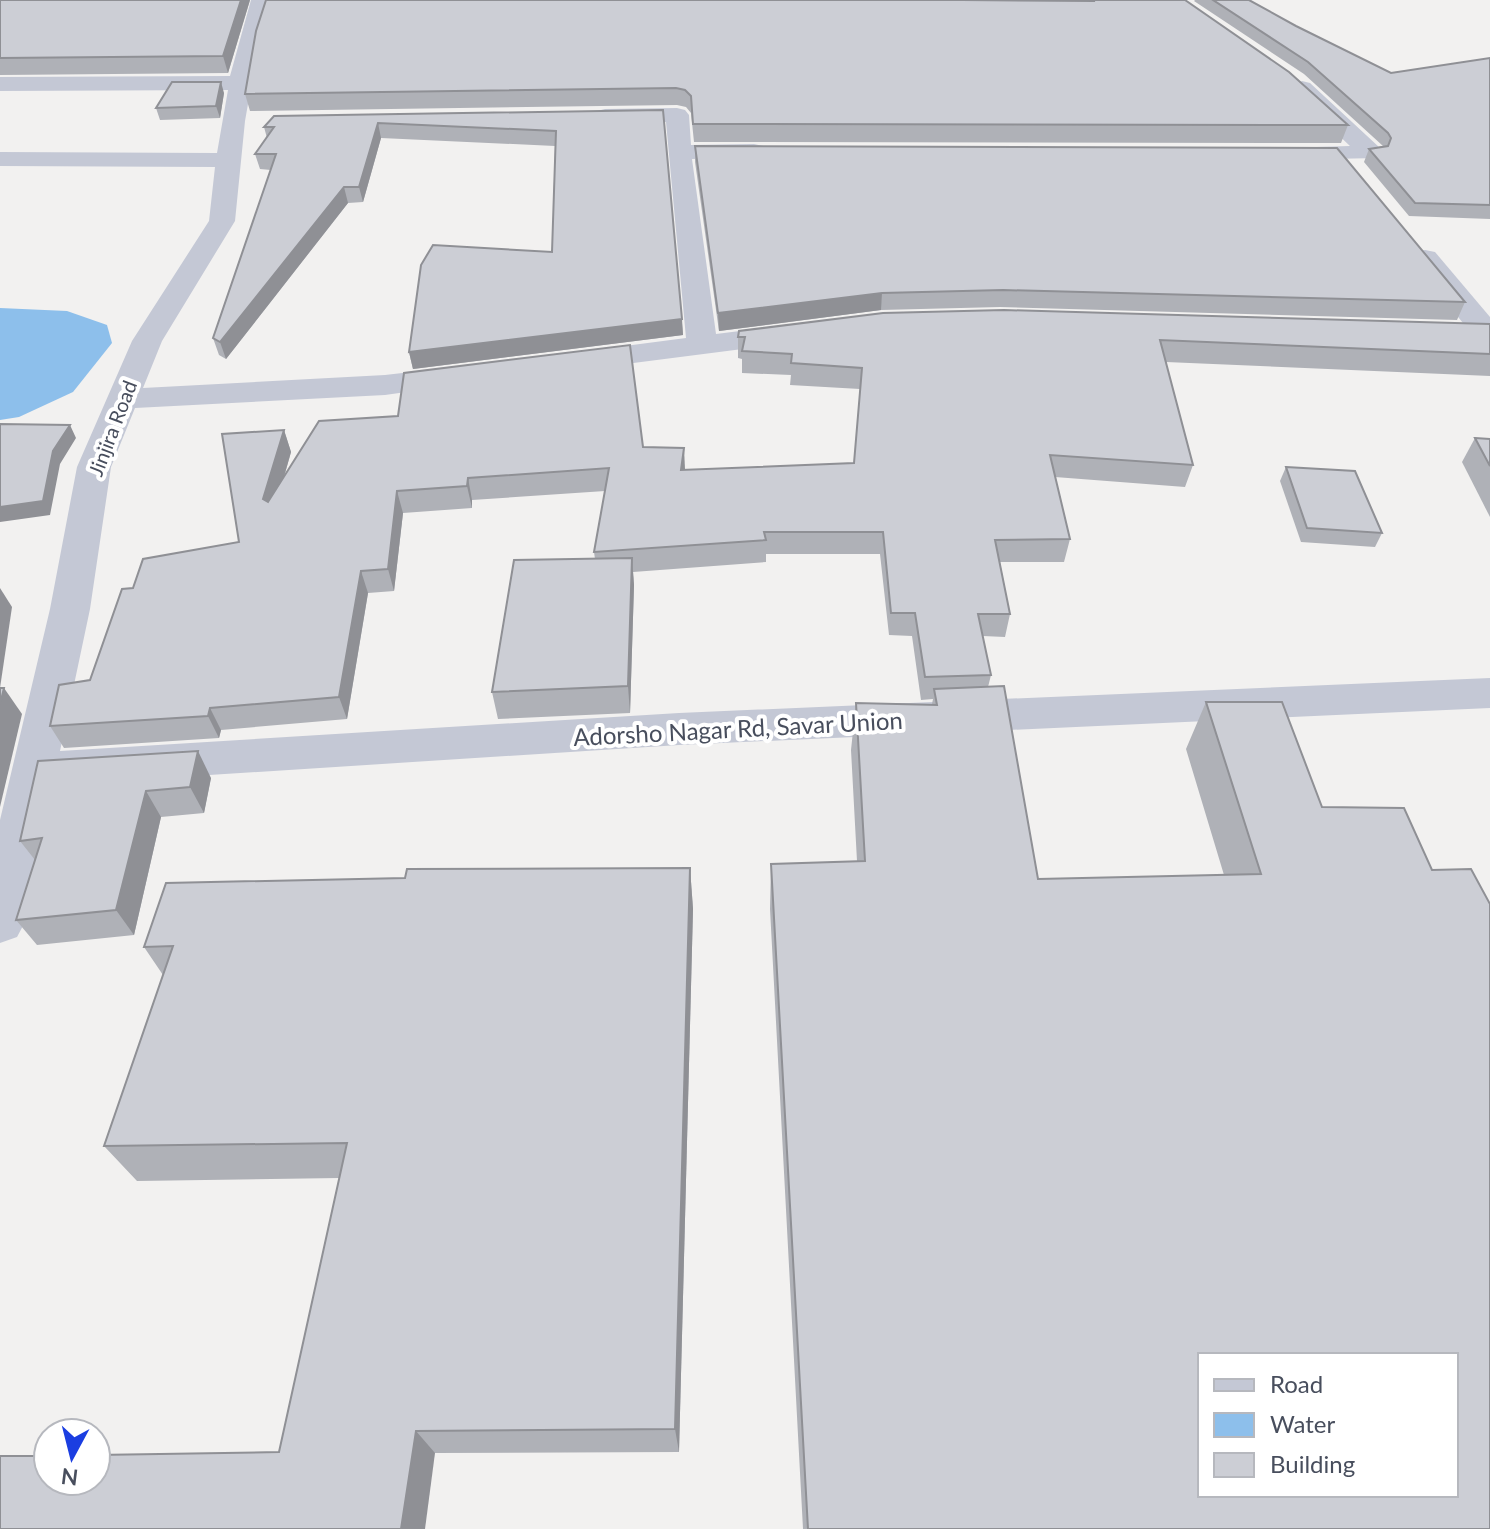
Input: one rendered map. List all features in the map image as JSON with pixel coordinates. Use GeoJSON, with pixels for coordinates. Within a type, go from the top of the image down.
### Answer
{"type":"FeatureCollection","features":[{"type":"Feature","properties":{"kind":"street","name":"Jinjira Road"},"geometry":{"type":"LineString","coordinates":[[0,922],[70,609],[94,467],[147,341],[222,221],[228,160],[241,120],[240,83],[261,0]]}},
{"type":"Feature","properties":{"kind":"street"},"geometry":{"type":"LineString","coordinates":[[1252,155],[1371,153],[1282,72]]}},
{"type":"Feature","properties":{"kind":"street"},"geometry":{"type":"LineString","coordinates":[[0,84],[240,83]]}},
{"type":"Feature","properties":{"kind":"street"},"geometry":{"type":"LineString","coordinates":[[582,116],[677,115],[702,346]]}},
{"type":"Feature","properties":{"kind":"street"},"geometry":{"type":"LineString","coordinates":[[679,152],[771,150]]}},
{"type":"Feature","properties":{"kind":"street"},"geometry":{"type":"LineString","coordinates":[[1340,154],[1360,177]]}},
{"type":"Feature","properties":{"kind":"street"},"geometry":{"type":"LineString","coordinates":[[0,159],[228,160]]}},
{"type":"Feature","properties":{"kind":"street"},"geometry":{"type":"LineString","coordinates":[[1409,237],[1488,333]]}},
{"type":"Feature","properties":{"kind":"street"},"geometry":{"type":"LineString","coordinates":[[543,366],[821,330]]}},
{"type":"Feature","properties":{"kind":"street"},"geometry":{"type":"LineString","coordinates":[[1444,330],[1488,333]]}},
{"type":"Feature","properties":{"kind":"street"},"geometry":{"type":"LineString","coordinates":[[122,399],[385,385],[495,371]]}},
{"type":"Feature","properties":{"kind":"street","name":"Adorsho Nagar Rd, Savar Union"},"geometry":{"type":"LineString","coordinates":[[34,769],[663,730],[1490,693]]}},
{"type":"Feature","properties":{"kind":"water"},"geometry":{"type":"Polygon","coordinates":[[[0,308],[67,311],[107,325],[112,343],[73,392],[19,417],[0,420],[0,308]]]}},
{"type":"Feature","properties":{"kind":"building"},"geometry":{"type":"Polygon","coordinates":[[[0,0],[241,0],[223,56],[0,58],[0,0]]]}},
{"type":"Feature","properties":{"kind":"building"},"geometry":{"type":"Polygon","coordinates":[[[266,0],[1185,0],[1289,72],[1348,125],[693,124],[691,96],[685,90],[676,88],[245,94],[256,31],[266,0]]]}},
{"type":"Feature","properties":{"kind":"building"},"geometry":{"type":"Polygon","coordinates":[[[1213,0],[1249,0],[1391,73],[1490,58],[1490,205],[1415,203],[1369,149],[1388,146],[1391,138],[1388,133],[1308,62],[1213,0]]]}},
{"type":"Feature","properties":{"kind":"building"},"geometry":{"type":"Polygon","coordinates":[[[172,82],[221,82],[216,106],[156,108],[172,82]]]}},
{"type":"Feature","properties":{"kind":"building"},"geometry":{"type":"Polygon","coordinates":[[[663,110],[682,319],[409,352],[421,265],[433,245],[552,252],[556,131],[378,123],[359,187],[344,187],[220,342],[213,338],[276,154],[255,154],[274,127],[264,127],[274,116],[663,110]]]}},
{"type":"Feature","properties":{"kind":"building"},"geometry":{"type":"Polygon","coordinates":[[[695,146],[1337,148],[1465,302],[1003,290],[882,293],[718,313],[695,146]]]}},
{"type":"Feature","properties":{"kind":"building"},"geometry":{"type":"Polygon","coordinates":[[[1004,310],[1490,324],[1490,354],[1160,340],[1193,465],[1050,455],[1070,539],[995,540],[1010,614],[978,614],[991,675],[925,677],[915,613],[891,613],[883,532],[764,532],[766,540],[594,552],[609,468],[468,478],[467,486],[397,491],[388,569],[361,571],[339,697],[210,708],[208,716],[50,726],[59,685],[90,680],[122,589],[133,588],[143,559],[239,542],[222,434],[284,430],[263,499],[268,502],[319,421],[398,416],[404,373],[630,345],[643,447],[684,448],[681,470],[854,463],[862,368],[791,363],[792,354],[742,351],[745,337],[738,337],[739,331],[883,313],[1004,310]]]}},
{"type":"Feature","properties":{"kind":"building"},"geometry":{"type":"Polygon","coordinates":[[[0,424],[70,425],[53,451],[43,501],[0,507],[0,424]]]}},
{"type":"Feature","properties":{"kind":"building"},"geometry":{"type":"Polygon","coordinates":[[[1475,438],[1490,439],[1490,466],[1475,438]]]}},
{"type":"Feature","properties":{"kind":"building"},"geometry":{"type":"Polygon","coordinates":[[[1286,467],[1355,471],[1382,533],[1307,528],[1286,467]]]}},
{"type":"Feature","properties":{"kind":"building"},"geometry":{"type":"Polygon","coordinates":[[[632,558],[628,686],[492,692],[514,560],[632,558]]]}},
{"type":"Feature","properties":{"kind":"building"},"geometry":{"type":"Polygon","coordinates":[[[1004,686],[1038,879],[1261,874],[1206,702],[1282,702],[1322,807],[1404,808],[1432,870],[1471,869],[1490,904],[1490,1529],[808,1529],[771,864],[865,861],[856,703],[937,705],[934,689],[1004,686]]]}},
{"type":"Feature","properties":{"kind":"building"},"geometry":{"type":"Polygon","coordinates":[[[198,751],[190,787],[146,791],[116,910],[16,920],[42,838],[20,841],[38,761],[198,751]]]}},
{"type":"Feature","properties":{"kind":"building"},"geometry":{"type":"Polygon","coordinates":[[[690,868],[675,1429],[416,1431],[401,1529],[0,1529],[0,1456],[32,1456],[32,1497],[112,1497],[112,1455],[279,1452],[347,1143],[104,1146],[173,946],[144,947],[166,883],[405,878],[407,869],[690,868]]]}}]}
